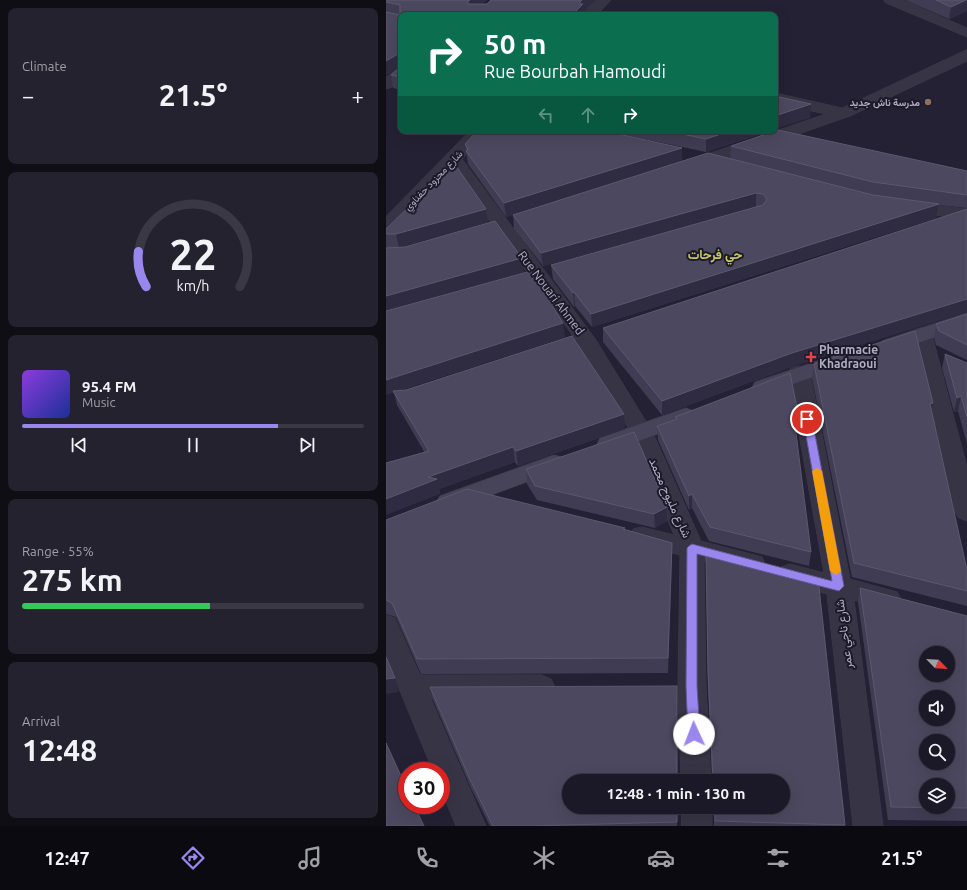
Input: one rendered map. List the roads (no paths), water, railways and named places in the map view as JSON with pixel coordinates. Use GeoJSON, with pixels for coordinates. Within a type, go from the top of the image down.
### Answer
{"type":"FeatureCollection","features":[{"type":"Feature","properties":{"kind":"street"},"geometry":{"type":"LineString","coordinates":[[592,12],[604,0]]}},
{"type":"Feature","properties":{"kind":"street"},"geometry":{"type":"LineString","coordinates":[[891,0],[967,33]]}},
{"type":"Feature","properties":{"kind":"street"},"geometry":{"type":"LineString","coordinates":[[949,25],[967,16]]}},
{"type":"Feature","properties":{"kind":"street"},"geometry":{"type":"LineString","coordinates":[[674,171],[844,113],[967,55]]}},
{"type":"Feature","properties":{"kind":"street"},"geometry":{"type":"LineString","coordinates":[[386,84],[398,75]]}},
{"type":"Feature","properties":{"kind":"street"},"geometry":{"type":"LineString","coordinates":[[386,90],[398,92]]}},
{"type":"Feature","properties":{"kind":"street"},"geometry":{"type":"LineString","coordinates":[[778,99],[844,113]]}},
{"type":"Feature","properties":{"kind":"street","name":"شارع محزود حفناوي"},"geometry":{"type":"LineString","coordinates":[[386,228],[476,134]]}},
{"type":"Feature","properties":{"kind":"street"},"geometry":{"type":"LineString","coordinates":[[678,153],[738,168]]}},
{"type":"Feature","properties":{"kind":"street","name":"Rue Nouari Ahmed"},"geometry":{"type":"LineString","coordinates":[[453,159],[500,225],[547,273],[594,337],[642,432]]}},
{"type":"Feature","properties":{"kind":"street"},"geometry":{"type":"LineString","coordinates":[[892,205],[967,215]]}},
{"type":"Feature","properties":{"kind":"street"},"geometry":{"type":"LineString","coordinates":[[930,227],[967,215]]}},
{"type":"Feature","properties":{"kind":"street"},"geometry":{"type":"LineString","coordinates":[[516,282],[547,273]]}},
{"type":"Feature","properties":{"kind":"street"},"geometry":{"type":"LineString","coordinates":[[746,393],[798,373],[868,352],[924,343],[967,319]]}},
{"type":"Feature","properties":{"kind":"street"},"geometry":{"type":"LineString","coordinates":[[564,347],[594,337]]}},
{"type":"Feature","properties":{"kind":"street"},"geometry":{"type":"LineString","coordinates":[[924,343],[947,360]]}},
{"type":"Feature","properties":{"kind":"street"},"geometry":{"type":"LineString","coordinates":[[924,343],[967,512]]}},
{"type":"Feature","properties":{"kind":"street","name":"شارع ناجي عمر"},"geometry":{"type":"LineString","coordinates":[[798,373],[839,586],[868,826]]}},
{"type":"Feature","properties":{"kind":"street"},"geometry":{"type":"LineString","coordinates":[[430,508],[701,410]]}},
{"type":"Feature","properties":{"kind":"street","name":"شارع مليوح محمد"},"geometry":{"type":"LineString","coordinates":[[642,432],[692,548],[680,686],[695,774]]}},
{"type":"Feature","properties":{"kind":"street"},"geometry":{"type":"LineString","coordinates":[[468,494],[506,503]]}},
{"type":"Feature","properties":{"kind":"street"},"geometry":{"type":"LineString","coordinates":[[623,531],[907,603]]}},
{"type":"Feature","properties":{"kind":"street"},"geometry":{"type":"LineString","coordinates":[[386,626],[471,826]]}},
{"type":"Feature","properties":{"kind":"street"},"geometry":{"type":"LineString","coordinates":[[412,687],[564,687]]}},
{"type":"Feature","properties":{"kind":"street"},"geometry":{"type":"LineString","coordinates":[[697,814],[698,826]]}},
{"type":"Feature","properties":{"kind":"place","name":"مدرسة ناش جديد"},"geometry":{"type":"Point","coordinates":[928,102]}},
{"type":"Feature","properties":{"kind":"place","name":"Pharmacie Khadraoui"},"geometry":{"type":"Point","coordinates":[811,357]}},
{"type":"Feature","properties":{"kind":"district","name":"حي فرحات"},"geometry":{"type":"Point","coordinates":[715,254]}}]}
